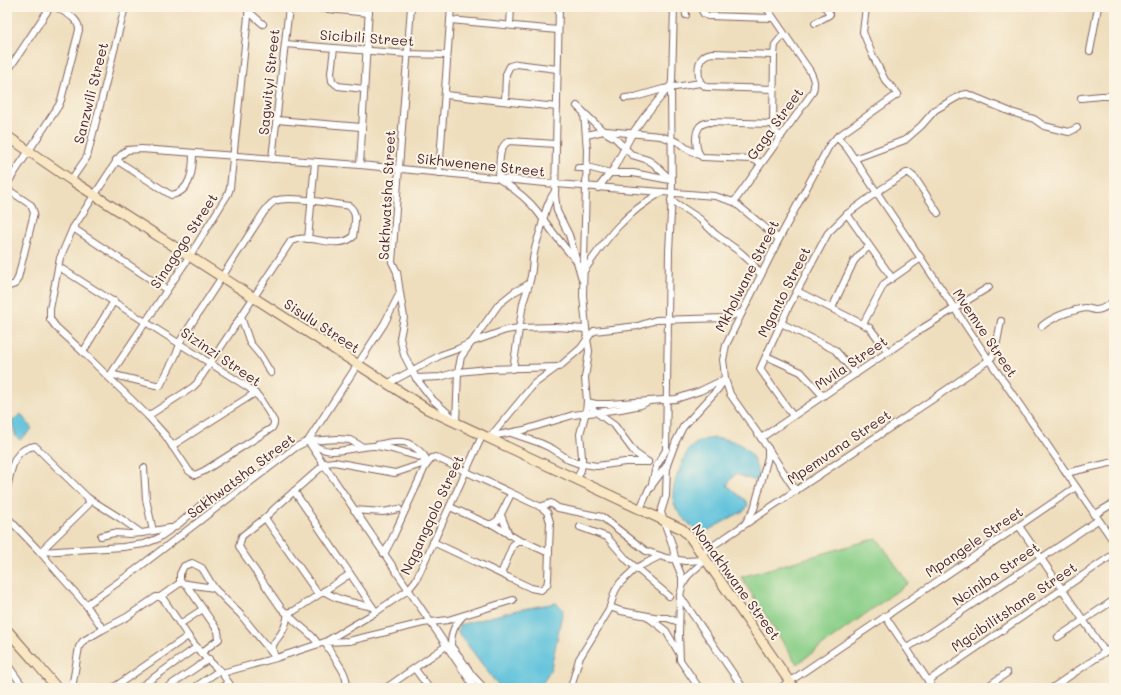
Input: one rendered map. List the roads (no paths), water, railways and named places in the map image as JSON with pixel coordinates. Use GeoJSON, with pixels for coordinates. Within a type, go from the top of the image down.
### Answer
{"type":"FeatureCollection","features":[{"type":"Feature","properties":{"kind":"street"},"geometry":{"type":"LineString","coordinates":[[7,72],[50,7]]}},
{"type":"Feature","properties":{"kind":"street"},"geometry":{"type":"LineString","coordinates":[[7,184],[59,105],[79,30],[79,25],[77,21],[56,7]]}},
{"type":"Feature","properties":{"kind":"street","name":"Sanzwili Street"},"geometry":{"type":"LineString","coordinates":[[71,180],[87,157],[125,7]]}},
{"type":"Feature","properties":{"kind":"street","name":"Sagwityi Street"},"geometry":{"type":"LineString","coordinates":[[272,159],[289,7]]}},
{"type":"Feature","properties":{"kind":"street"},"geometry":{"type":"LineString","coordinates":[[308,7],[369,10],[361,127],[360,165]]}},
{"type":"Feature","properties":{"kind":"street","name":"Sakhwatsha Street"},"geometry":{"type":"LineString","coordinates":[[86,605],[134,571],[296,447],[308,441],[384,324],[400,293],[397,272],[392,262],[411,7]]}},
{"type":"Feature","properties":{"kind":"street"},"geometry":{"type":"LineString","coordinates":[[439,173],[446,95],[447,55],[451,7]]}},
{"type":"Feature","properties":{"kind":"street"},"geometry":{"type":"LineString","coordinates":[[510,26],[511,7]]}},
{"type":"Feature","properties":{"kind":"street"},"geometry":{"type":"LineString","coordinates":[[559,7],[555,188],[557,211],[569,235],[583,283]]}},
{"type":"Feature","properties":{"kind":"street"},"geometry":{"type":"LineString","coordinates":[[651,488],[656,467],[666,450],[669,251],[672,193],[670,88],[672,81],[674,7]]}},
{"type":"Feature","properties":{"kind":"street"},"geometry":{"type":"LineString","coordinates":[[685,7],[686,15]]}},
{"type":"Feature","properties":{"kind":"street"},"geometry":{"type":"LineString","coordinates":[[700,7],[704,14],[708,16],[773,18]]}},
{"type":"Feature","properties":{"kind":"street","name":"Gaga Street"},"geometry":{"type":"LineString","coordinates":[[734,202],[812,93],[815,83],[810,71],[766,7]]}},
{"type":"Feature","properties":{"kind":"street"},"geometry":{"type":"LineString","coordinates":[[815,23],[830,14],[826,7]]}},
{"type":"Feature","properties":{"kind":"street","name":"Mkholwane Street"},"geometry":{"type":"LineString","coordinates":[[796,491],[730,394],[724,380],[724,352],[734,328],[779,239],[829,146],[837,137],[898,94],[885,80],[863,32],[866,7]]}},
{"type":"Feature","properties":{"kind":"street"},"geometry":{"type":"LineString","coordinates":[[1090,51],[1098,7]]}},
{"type":"Feature","properties":{"kind":"street"},"geometry":{"type":"LineString","coordinates":[[249,9],[263,24]]}},
{"type":"Feature","properties":{"kind":"street","name":"Sinagogo Street"},"geometry":{"type":"LineString","coordinates":[[111,376],[189,257],[228,194],[230,188],[249,9]]}},
{"type":"Feature","properties":{"kind":"street"},"geometry":{"type":"LineString","coordinates":[[450,20],[558,30]]}},
{"type":"Feature","properties":{"kind":"street"},"geometry":{"type":"LineString","coordinates":[[781,137],[775,131],[773,124],[774,55],[775,45],[784,34]]}},
{"type":"Feature","properties":{"kind":"street","name":"Sicibili Street"},"geometry":{"type":"LineString","coordinates":[[285,44],[408,54],[447,55]]}},
{"type":"Feature","properties":{"kind":"street"},"geometry":{"type":"LineString","coordinates":[[334,48],[331,73],[332,81],[338,86],[364,89]]}},
{"type":"Feature","properties":{"kind":"street"},"geometry":{"type":"LineString","coordinates":[[700,83],[699,63],[701,58],[708,53],[774,55]]}},
{"type":"Feature","properties":{"kind":"street"},"geometry":{"type":"LineString","coordinates":[[505,101],[506,74],[510,66],[517,64],[557,69]]}},
{"type":"Feature","properties":{"kind":"street"},"geometry":{"type":"LineString","coordinates":[[625,98],[700,83],[710,88],[774,89]]}},
{"type":"Feature","properties":{"kind":"street"},"geometry":{"type":"LineString","coordinates":[[598,188],[610,173],[624,147],[644,117],[670,88]]}},
{"type":"Feature","properties":{"kind":"street"},"geometry":{"type":"LineString","coordinates":[[854,159],[905,140],[935,110],[961,95],[967,94],[1011,112],[1034,119],[1044,126],[1069,132],[1077,128]]}},
{"type":"Feature","properties":{"kind":"street"},"geometry":{"type":"LineString","coordinates":[[446,95],[557,107]]}},
{"type":"Feature","properties":{"kind":"street"},"geometry":{"type":"LineString","coordinates":[[1081,98],[1114,96]]}},
{"type":"Feature","properties":{"kind":"street"},"geometry":{"type":"LineString","coordinates":[[577,106],[604,131],[615,138],[632,155],[648,160],[672,181]]}},
{"type":"Feature","properties":{"kind":"street"},"geometry":{"type":"LineString","coordinates":[[577,480],[582,464],[580,434],[587,402],[585,378],[589,351],[583,283],[586,167],[584,113]]}},
{"type":"Feature","properties":{"kind":"street"},"geometry":{"type":"LineString","coordinates":[[277,120],[361,127]]}},
{"type":"Feature","properties":{"kind":"street"},"geometry":{"type":"LineString","coordinates":[[699,155],[697,151],[698,130],[704,123],[773,124]]}},
{"type":"Feature","properties":{"kind":"street"},"geometry":{"type":"LineString","coordinates":[[586,135],[604,131],[660,136],[678,142],[686,148],[707,158],[752,159],[761,163]]}},
{"type":"Feature","properties":{"kind":"street","name":"Sisulu Street"},"geometry":{"type":"LineString","coordinates":[[7,136],[71,180],[189,257],[427,409],[640,509]]}},
{"type":"Feature","properties":{"kind":"street","name":"Mvemve Street"},"geometry":{"type":"LineString","coordinates":[[837,137],[847,148],[954,308],[991,358],[1066,473],[1114,542]]}},
{"type":"Feature","properties":{"kind":"street"},"geometry":{"type":"LineString","coordinates":[[556,144],[509,141],[505,143],[501,148],[499,179],[524,197],[578,262]]}},
{"type":"Feature","properties":{"kind":"street","name":"Sikhwenene Street"},"geometry":{"type":"LineString","coordinates":[[95,195],[116,160],[127,150],[136,149],[360,165],[499,179],[555,188],[585,186],[716,196],[734,202],[779,239]]}},
{"type":"Feature","properties":{"kind":"street"},"geometry":{"type":"LineString","coordinates":[[116,160],[171,195],[177,194],[185,188],[191,177],[193,153]]}},
{"type":"Feature","properties":{"kind":"street"},"geometry":{"type":"LineString","coordinates":[[308,239],[315,162]]}},
{"type":"Feature","properties":{"kind":"street"},"geometry":{"type":"LineString","coordinates":[[578,168],[586,167],[610,173],[633,174],[672,181]]}},
{"type":"Feature","properties":{"kind":"street","name":"Mganto Street"},"geometry":{"type":"LineString","coordinates":[[793,416],[760,369],[797,291],[828,233],[847,214],[906,173],[910,173],[915,178],[938,213]]}},
{"type":"Feature","properties":{"kind":"street"},"geometry":{"type":"LineString","coordinates":[[513,369],[523,303],[532,274],[535,247],[555,188]]}},
{"type":"Feature","properties":{"kind":"street"},"geometry":{"type":"LineString","coordinates":[[7,189],[31,205],[34,213],[18,278],[13,285],[7,287]]}},
{"type":"Feature","properties":{"kind":"street"},"geometry":{"type":"LineString","coordinates":[[584,271],[616,227],[635,210],[662,192]]}},
{"type":"Feature","properties":{"kind":"street","name":"Sizinzi Street"},"geometry":{"type":"LineString","coordinates":[[59,267],[146,321],[255,393],[262,400],[274,421],[274,426],[204,471],[195,474],[189,471],[159,428],[111,376],[56,328],[50,318],[50,309],[62,252],[73,228],[95,195]]}},
{"type":"Feature","properties":{"kind":"street"},"geometry":{"type":"LineString","coordinates":[[111,376],[160,386],[176,355],[179,344],[272,202],[281,199],[312,200],[350,206],[354,209],[355,215],[353,238],[350,240],[341,243],[296,239],[288,245],[211,364],[193,387],[148,416]]}},
{"type":"Feature","properties":{"kind":"street"},"geometry":{"type":"LineString","coordinates":[[671,200],[700,219],[715,234],[740,252],[752,263],[761,275]]}},
{"type":"Feature","properties":{"kind":"street"},"geometry":{"type":"LineString","coordinates":[[847,214],[892,278]]}},
{"type":"Feature","properties":{"kind":"street"},"geometry":{"type":"LineString","coordinates":[[73,228],[167,290]]}},
{"type":"Feature","properties":{"kind":"street"},"geometry":{"type":"LineString","coordinates":[[832,308],[854,261],[862,252],[870,247]]}},
{"type":"Feature","properties":{"kind":"street"},"geometry":{"type":"LineString","coordinates":[[863,324],[880,289],[892,278],[921,258]]}},
{"type":"Feature","properties":{"kind":"street"},"geometry":{"type":"LineString","coordinates":[[456,423],[458,372],[461,357],[491,314],[505,299],[529,284]]}},
{"type":"Feature","properties":{"kind":"street","name":"Mvila Street"},"geometry":{"type":"LineString","coordinates":[[761,438],[954,308],[989,287]]}},
{"type":"Feature","properties":{"kind":"street"},"geometry":{"type":"LineString","coordinates":[[797,291],[870,328],[888,352]]}},
{"type":"Feature","properties":{"kind":"street"},"geometry":{"type":"LineString","coordinates":[[400,293],[404,317],[400,338],[404,355],[416,378],[432,400],[450,415],[456,423]]}},
{"type":"Feature","properties":{"kind":"street"},"geometry":{"type":"LineString","coordinates":[[83,352],[114,301]]}},
{"type":"Feature","properties":{"kind":"street"},"geometry":{"type":"LineString","coordinates":[[1042,326],[1048,321],[1070,311],[1088,308],[1095,310],[1103,308],[1114,301]]}},
{"type":"Feature","properties":{"kind":"street"},"geometry":{"type":"LineString","coordinates":[[587,339],[594,331],[638,326],[656,320],[727,318],[742,312]]}},
{"type":"Feature","properties":{"kind":"street"},"geometry":{"type":"LineString","coordinates":[[241,317],[250,343],[260,355],[271,373]]}},
{"type":"Feature","properties":{"kind":"street"},"geometry":{"type":"LineString","coordinates":[[727,318],[734,328]]}},
{"type":"Feature","properties":{"kind":"street"},"geometry":{"type":"LineString","coordinates":[[991,358],[996,347],[1001,321]]}},
{"type":"Feature","properties":{"kind":"street"},"geometry":{"type":"LineString","coordinates":[[781,323],[836,350],[856,374]]}},
{"type":"Feature","properties":{"kind":"street"},"geometry":{"type":"LineString","coordinates":[[387,384],[430,361],[472,342],[506,330],[519,328],[586,329]]}},
{"type":"Feature","properties":{"kind":"street","name":"Nqgangqolo Street"},"geometry":{"type":"LineString","coordinates":[[194,688],[221,672],[276,658],[325,642],[374,609],[408,590],[416,580],[465,472],[487,437],[534,384],[571,357],[581,348],[587,339]]}},
{"type":"Feature","properties":{"kind":"street"},"geometry":{"type":"LineString","coordinates":[[766,356],[801,372],[824,396]]}},
{"type":"Feature","properties":{"kind":"street","name":"Mpemvana Street"},"geometry":{"type":"LineString","coordinates":[[682,587],[690,573],[704,557],[744,525],[991,358]]}},
{"type":"Feature","properties":{"kind":"street"},"geometry":{"type":"LineString","coordinates":[[416,378],[440,377],[458,372],[557,367]]}},
{"type":"Feature","properties":{"kind":"street"},"geometry":{"type":"LineString","coordinates":[[1112,386],[1114,378]]}},
{"type":"Feature","properties":{"kind":"street"},"geometry":{"type":"LineString","coordinates":[[587,402],[603,404],[667,400],[687,396],[724,380]]}},
{"type":"Feature","properties":{"kind":"street"},"geometry":{"type":"LineString","coordinates":[[640,509],[645,497],[667,465],[682,427],[718,389],[724,380]]}},
{"type":"Feature","properties":{"kind":"street"},"geometry":{"type":"LineString","coordinates":[[172,446],[255,393]]}},
{"type":"Feature","properties":{"kind":"street"},"geometry":{"type":"LineString","coordinates":[[487,437],[511,433],[573,415],[596,413],[641,405],[649,401]]}},
{"type":"Feature","properties":{"kind":"street"},"geometry":{"type":"LineString","coordinates":[[511,433],[540,443],[553,449],[569,460],[582,464],[597,466],[625,462],[648,462],[635,453],[616,426],[596,413],[587,402]]}},
{"type":"Feature","properties":{"kind":"street"},"geometry":{"type":"LineString","coordinates":[[308,441],[338,439],[350,440],[363,447]]}},
{"type":"Feature","properties":{"kind":"street"},"geometry":{"type":"LineString","coordinates":[[308,441],[325,451],[347,450],[404,441],[420,451],[428,462]]}},
{"type":"Feature","properties":{"kind":"street"},"geometry":{"type":"LineString","coordinates":[[308,441],[475,688]]}},
{"type":"Feature","properties":{"kind":"street"},"geometry":{"type":"LineString","coordinates":[[7,488],[14,459],[22,449],[35,446],[88,498],[120,518],[141,534]]}},
{"type":"Feature","properties":{"kind":"street"},"geometry":{"type":"LineString","coordinates":[[375,446],[417,456],[428,462]]}},
{"type":"Feature","properties":{"kind":"street"},"geometry":{"type":"LineString","coordinates":[[744,525],[754,509],[768,457],[768,448]]}},
{"type":"Feature","properties":{"kind":"street"},"geometry":{"type":"LineString","coordinates":[[384,554],[428,462],[435,457],[540,507],[547,512],[549,516],[548,580],[544,588],[537,590],[433,542]]}},
{"type":"Feature","properties":{"kind":"street"},"geometry":{"type":"LineString","coordinates":[[318,644],[313,636],[281,608],[241,550],[239,546],[242,536],[265,518],[326,463],[334,462],[395,472],[428,462]]}},
{"type":"Feature","properties":{"kind":"street"},"geometry":{"type":"LineString","coordinates":[[1066,473],[1114,462]]}},
{"type":"Feature","properties":{"kind":"street"},"geometry":{"type":"LineString","coordinates":[[667,465],[666,496],[661,512],[682,577],[680,596],[680,654],[682,664],[699,688]]}},
{"type":"Feature","properties":{"kind":"street"},"geometry":{"type":"LineString","coordinates":[[144,468],[146,499],[153,532]]}},
{"type":"Feature","properties":{"kind":"street","name":"Mpangele Street"},"geometry":{"type":"LineString","coordinates":[[780,688],[792,685],[885,616],[1076,487]]}},
{"type":"Feature","properties":{"kind":"street"},"geometry":{"type":"LineString","coordinates":[[294,491],[374,609]]}},
{"type":"Feature","properties":{"kind":"street"},"geometry":{"type":"LineString","coordinates":[[492,524],[498,520],[511,494]]}},
{"type":"Feature","properties":{"kind":"street"},"geometry":{"type":"LineString","coordinates":[[40,552],[89,504],[88,498]]}},
{"type":"Feature","properties":{"kind":"street"},"geometry":{"type":"LineString","coordinates":[[40,552],[123,547],[144,544],[157,539],[209,498]]}},
{"type":"Feature","properties":{"kind":"street"},"geometry":{"type":"LineString","coordinates":[[540,507],[551,503],[558,508],[602,517],[646,551],[660,556],[685,561],[704,557]]}},
{"type":"Feature","properties":{"kind":"street","name":"Nciniba Street"},"geometry":{"type":"LineString","coordinates":[[907,648],[1041,557],[1114,503]]}},
{"type":"Feature","properties":{"kind":"street"},"geometry":{"type":"LineString","coordinates":[[450,507],[488,524],[492,524],[520,541],[549,553]]}},
{"type":"Feature","properties":{"kind":"street"},"geometry":{"type":"LineString","coordinates":[[354,510],[383,512],[399,509]]}},
{"type":"Feature","properties":{"kind":"street","name":"Nomakhwane Street"},"geometry":{"type":"LineString","coordinates":[[640,509],[682,530],[690,537],[792,685]]}},
{"type":"Feature","properties":{"kind":"street"},"geometry":{"type":"LineString","coordinates":[[501,515],[509,535]]}},
{"type":"Feature","properties":{"kind":"street"},"geometry":{"type":"LineString","coordinates":[[7,517],[86,605],[103,629]]}},
{"type":"Feature","properties":{"kind":"street"},"geometry":{"type":"LineString","coordinates":[[265,518],[321,593],[374,609]]}},
{"type":"Feature","properties":{"kind":"street"},"geometry":{"type":"LineString","coordinates":[[1019,526],[1105,652]]}},
{"type":"Feature","properties":{"kind":"street"},"geometry":{"type":"LineString","coordinates":[[101,536],[114,533],[141,534],[173,527]]}},
{"type":"Feature","properties":{"kind":"street"},"geometry":{"type":"LineString","coordinates":[[580,527],[607,537],[614,547],[636,568],[669,596]]}},
{"type":"Feature","properties":{"kind":"street"},"geometry":{"type":"LineString","coordinates":[[501,574],[514,545],[520,541]]}},
{"type":"Feature","properties":{"kind":"street","name":"Mgcibilitshane Street"},"geometry":{"type":"LineString","coordinates":[[928,681],[1062,588],[1114,554]]}},
{"type":"Feature","properties":{"kind":"street"},"geometry":{"type":"LineString","coordinates":[[572,684],[579,659],[610,607],[615,591],[620,583],[636,568],[660,556]]}},
{"type":"Feature","properties":{"kind":"street"},"geometry":{"type":"LineString","coordinates":[[201,653],[219,639],[218,631],[183,584],[180,574],[184,566],[192,563],[202,568],[214,588],[241,615],[276,658]]}},
{"type":"Feature","properties":{"kind":"street"},"geometry":{"type":"LineString","coordinates":[[288,613],[294,611],[350,574]]}},
{"type":"Feature","properties":{"kind":"street"},"geometry":{"type":"LineString","coordinates":[[72,688],[79,647],[84,641],[103,629],[127,618],[156,597],[160,597],[183,584],[214,588]]}},
{"type":"Feature","properties":{"kind":"street"},"geometry":{"type":"LineString","coordinates":[[680,596],[744,688]]}},
{"type":"Feature","properties":{"kind":"street"},"geometry":{"type":"LineString","coordinates":[[160,597],[164,600],[201,653],[221,672],[230,685],[221,688]]}},
{"type":"Feature","properties":{"kind":"street"},"geometry":{"type":"LineString","coordinates":[[346,688],[345,673],[328,650],[325,642],[348,641],[430,621],[448,620],[513,600]]}},
{"type":"Feature","properties":{"kind":"street"},"geometry":{"type":"LineString","coordinates":[[1058,637],[1114,600]]}},
{"type":"Feature","properties":{"kind":"street"},"geometry":{"type":"LineString","coordinates":[[610,607],[621,611],[659,618],[667,618],[680,622]]}},
{"type":"Feature","properties":{"kind":"street"},"geometry":{"type":"LineString","coordinates":[[180,624],[203,609]]}},
{"type":"Feature","properties":{"kind":"street"},"geometry":{"type":"LineString","coordinates":[[276,658],[272,651],[273,643],[283,631],[288,613]]}},
{"type":"Feature","properties":{"kind":"street"},"geometry":{"type":"LineString","coordinates":[[642,614],[653,619],[666,631],[680,654]]}},
{"type":"Feature","properties":{"kind":"street"},"geometry":{"type":"LineString","coordinates":[[463,616],[453,628],[451,646],[472,675],[484,688]]}},
{"type":"Feature","properties":{"kind":"street"},"geometry":{"type":"LineString","coordinates":[[885,616],[934,688]]}},
{"type":"Feature","properties":{"kind":"street"},"geometry":{"type":"LineString","coordinates":[[7,630],[57,688]]}},
{"type":"Feature","properties":{"kind":"street"},"geometry":{"type":"LineString","coordinates":[[113,688],[188,636]]}},
{"type":"Feature","properties":{"kind":"street"},"geometry":{"type":"LineString","coordinates":[[386,688],[446,646]]}},
{"type":"Feature","properties":{"kind":"street"},"geometry":{"type":"LineString","coordinates":[[1052,688],[1114,646]]}},
{"type":"Feature","properties":{"kind":"street"},"geometry":{"type":"LineString","coordinates":[[139,688],[197,647]]}},
{"type":"Feature","properties":{"kind":"street"},"geometry":{"type":"LineString","coordinates":[[166,688],[208,659]]}},
{"type":"Feature","properties":{"kind":"street"},"geometry":{"type":"LineString","coordinates":[[7,664],[24,688]]}},
{"type":"Feature","properties":{"kind":"street"},"geometry":{"type":"LineString","coordinates":[[415,669],[429,688]]}},
{"type":"Feature","properties":{"kind":"street"},"geometry":{"type":"LineString","coordinates":[[985,688],[1007,673]]}},
{"type":"Feature","properties":{"kind":"water"},"geometry":{"type":"Polygon","coordinates":[[[21,414],[32,429],[20,440],[16,437],[12,421],[21,414]]]}},
{"type":"Feature","properties":{"kind":"water"},"geometry":{"type":"Polygon","coordinates":[[[714,438],[734,442],[744,447],[754,460],[759,482],[735,474],[727,485],[745,500],[748,505],[745,510],[705,532],[692,526],[679,513],[673,501],[673,494],[675,481],[689,449],[699,442],[714,438]]]}},
{"type":"Feature","properties":{"kind":"water"},"geometry":{"type":"Polygon","coordinates":[[[556,603],[563,609],[551,668],[540,688],[500,688],[458,632],[459,625],[517,610],[556,603]]]}}]}
